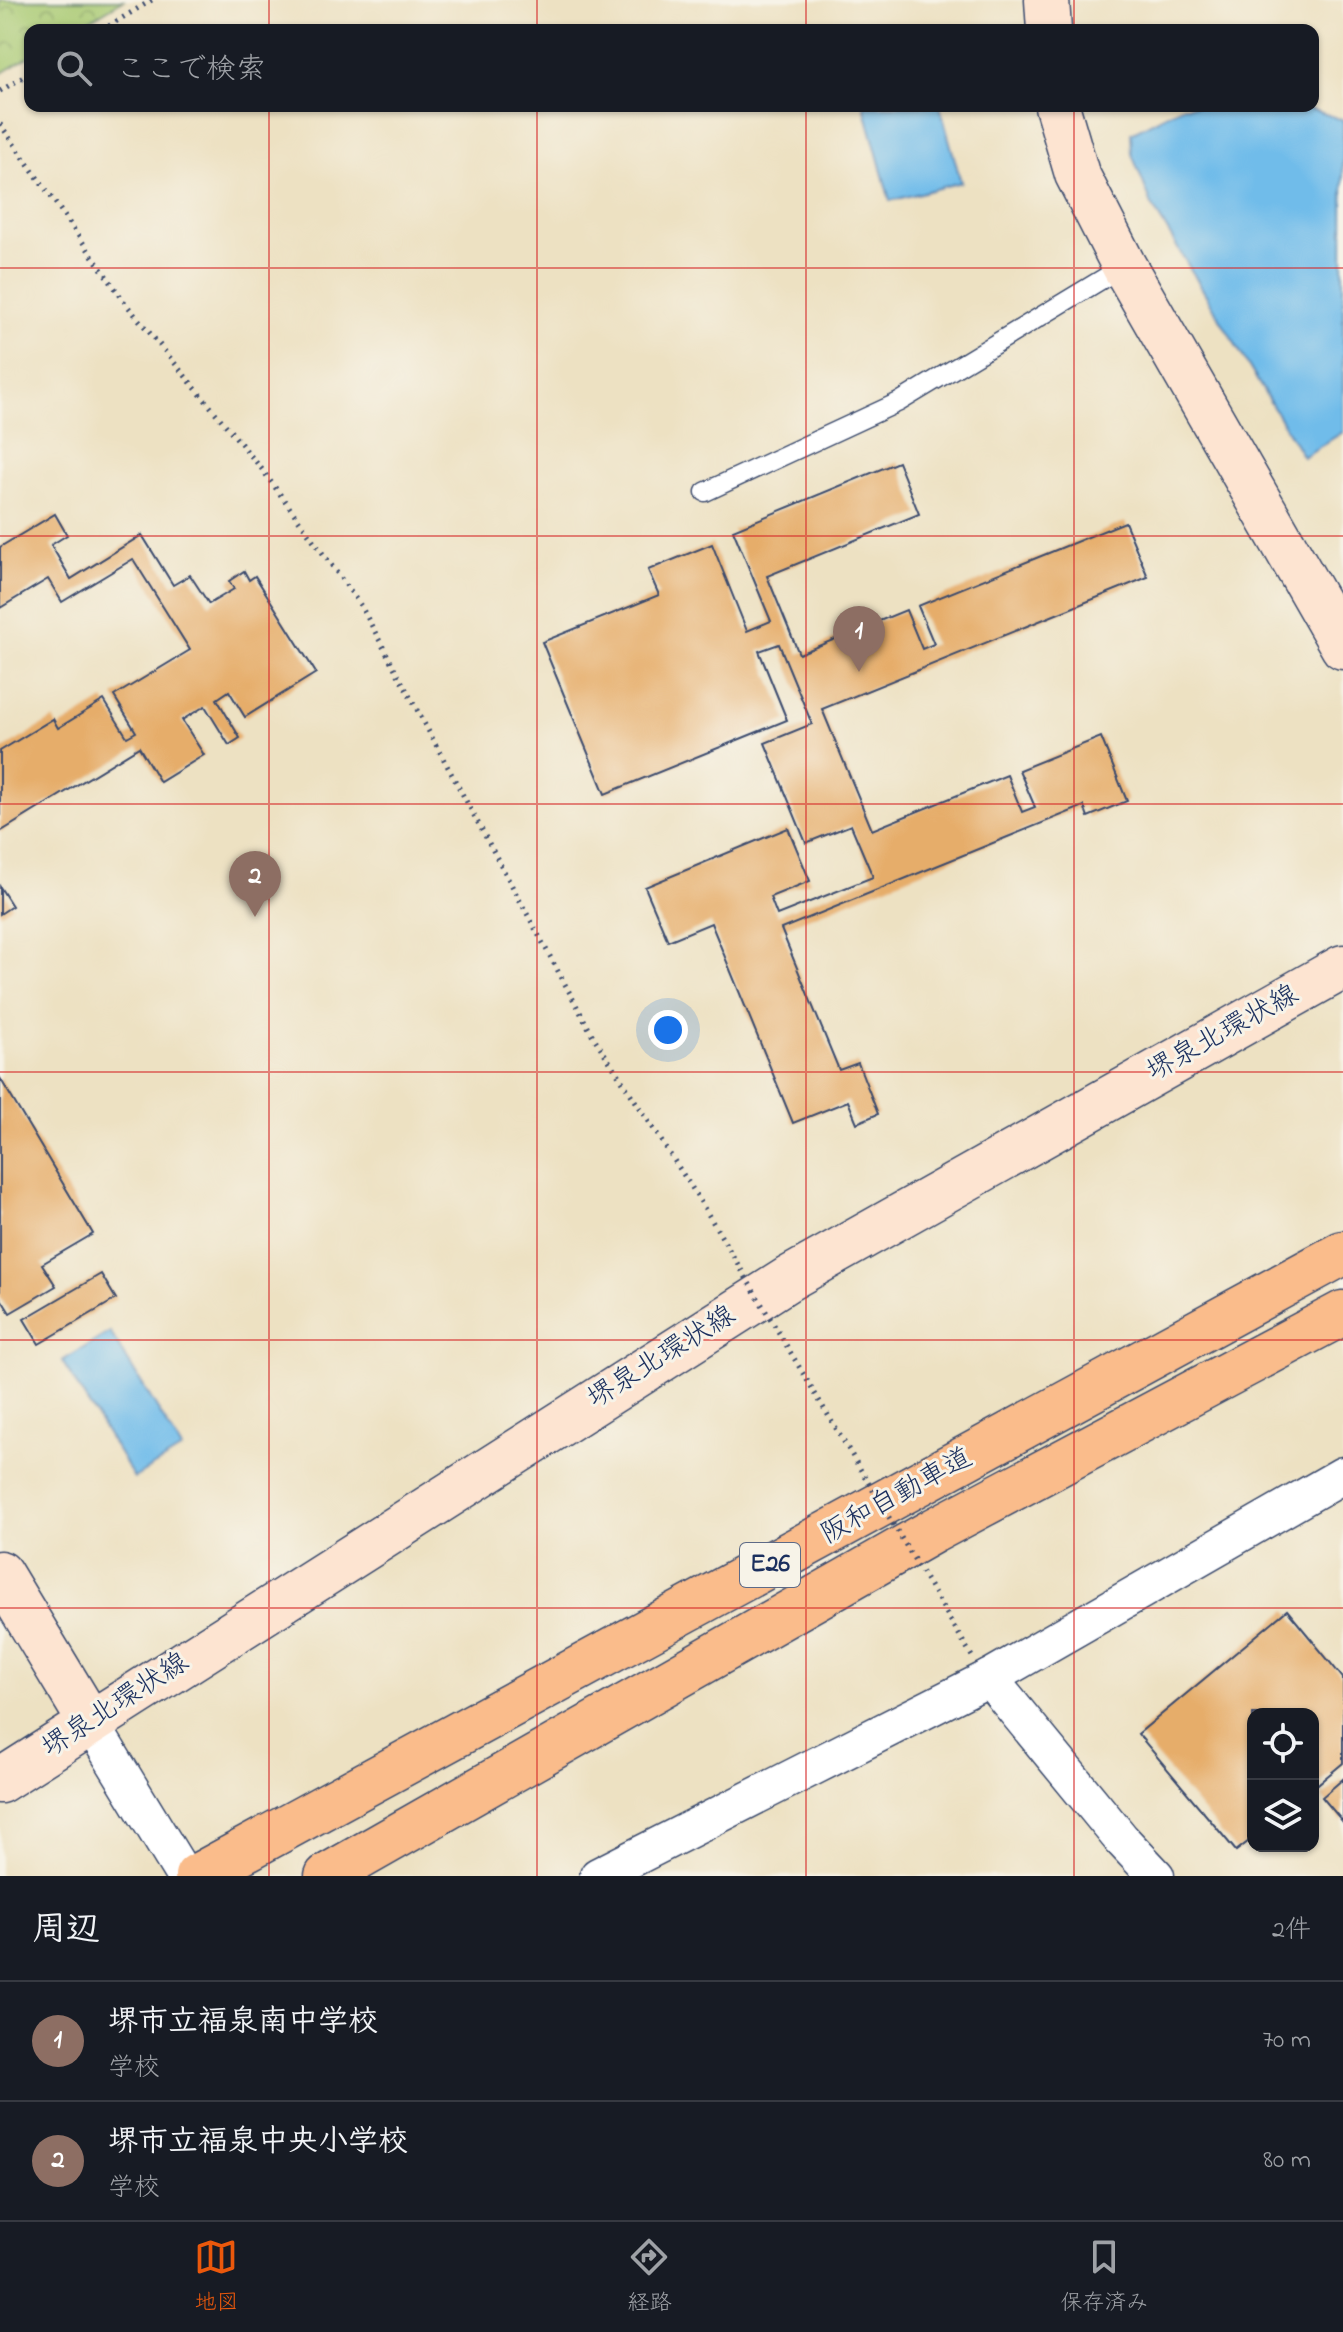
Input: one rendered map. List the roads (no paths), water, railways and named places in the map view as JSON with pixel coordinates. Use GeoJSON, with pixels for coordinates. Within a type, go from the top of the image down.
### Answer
{"type":"FeatureCollection","features":[{"type":"Feature","properties":{"kind":"highway","name":"阪和自動車道"},"geometry":{"type":"LineString","coordinates":[[197,1876],[1343,1253]]}},
{"type":"Feature","properties":{"kind":"highway","name":"阪和自動車道"},"geometry":{"type":"LineString","coordinates":[[327,1876],[933,1531],[1343,1313]]}},
{"type":"Feature","properties":{"kind":"main road"},"geometry":{"type":"LineString","coordinates":[[1047,0],[1049,24]]}},
{"type":"Feature","properties":{"kind":"main road"},"geometry":{"type":"LineString","coordinates":[[1059,112],[1077,174],[1124,266],[1343,647]]}},
{"type":"Feature","properties":{"kind":"main road","name":"堺泉北環状線"},"geometry":{"type":"LineString","coordinates":[[0,1781],[788,1279],[1343,967]]}},
{"type":"Feature","properties":{"kind":"main road"},"geometry":{"type":"LineString","coordinates":[[0,1573],[90,1722]]}},
{"type":"Feature","properties":{"kind":"street"},"geometry":{"type":"LineString","coordinates":[[598,1876],[1343,1475]]}},
{"type":"Feature","properties":{"kind":"street"},"geometry":{"type":"LineString","coordinates":[[981,1668],[1122,1840],[1156,1876]]}},
{"type":"Feature","properties":{"kind":"street"},"geometry":{"type":"LineString","coordinates":[[90,1722],[184,1876]]}},
{"type":"Feature","properties":{"kind":"lane"},"geometry":{"type":"LineString","coordinates":[[705,492],[899,402],[1124,266]]}},
{"type":"Feature","properties":{"kind":"water"},"geometry":{"type":"Polygon","coordinates":[[[866,112],[942,112],[961,182],[890,201],[866,112]]]}},
{"type":"Feature","properties":{"kind":"water"},"geometry":{"type":"Polygon","coordinates":[[[1171,112],[1319,112],[1343,120],[1343,432],[1303,457],[1152,205],[1132,154],[1131,133],[1171,112]]]}},
{"type":"Feature","properties":{"kind":"water"},"geometry":{"type":"Polygon","coordinates":[[[110,1332],[182,1449],[134,1478],[62,1361],[110,1332]]]}},
{"type":"Feature","properties":{"kind":"place","name":"堺市立福泉南中学校"},"geometry":{"type":"Point","coordinates":[859,672]}},
{"type":"Feature","properties":{"kind":"place","name":"堺市立福泉中央小学校"},"geometry":{"type":"Point","coordinates":[255,917]}}]}
